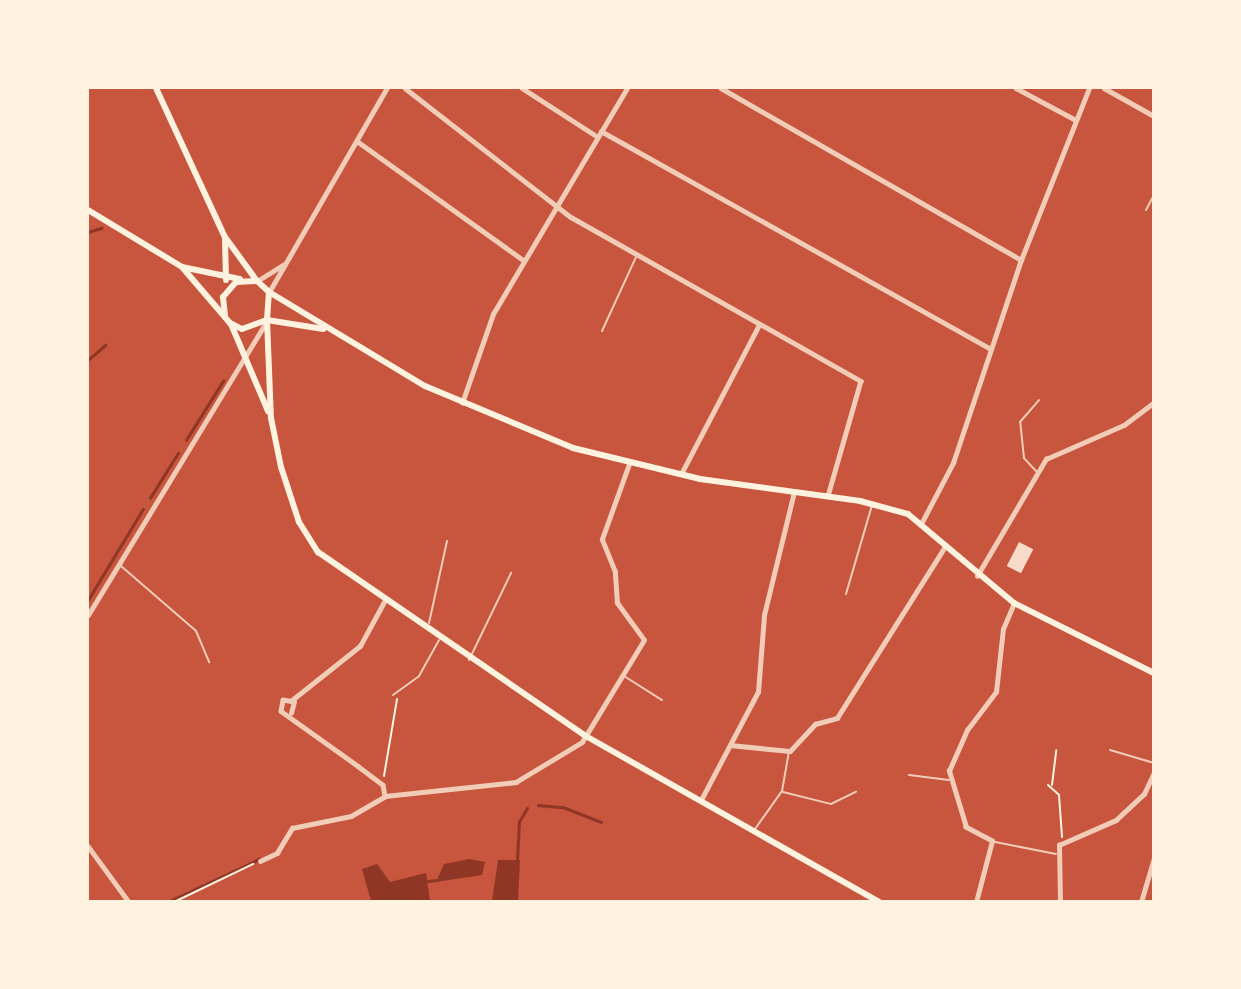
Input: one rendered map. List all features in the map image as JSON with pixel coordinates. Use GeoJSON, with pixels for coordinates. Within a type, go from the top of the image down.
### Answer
{"type":"FeatureCollection","features":[{"type":"Feature","properties":{"kind":"main road"},"geometry":{"type":"LineString","coordinates":[[156,88],[225,237],[257,281],[325,329],[461,404],[629,464],[681,475],[873,503],[922,522],[977,576],[1014,603],[1153,673]]}},
{"type":"Feature","properties":{"kind":"main road"},"geometry":{"type":"LineString","coordinates":[[88,210],[182,267],[226,279],[257,281]]}},
{"type":"Feature","properties":{"kind":"main road"},"geometry":{"type":"LineString","coordinates":[[225,237],[228,320]]}},
{"type":"Feature","properties":{"kind":"main road"},"geometry":{"type":"LineString","coordinates":[[182,267],[228,320],[271,418],[308,539],[331,565],[584,736],[702,798],[752,833],[879,901]]}},
{"type":"Feature","properties":{"kind":"main road"},"geometry":{"type":"LineString","coordinates":[[226,290],[243,279]]}},
{"type":"Feature","properties":{"kind":"main road"},"geometry":{"type":"LineString","coordinates":[[269,292],[267,320],[271,418]]}},
{"type":"Feature","properties":{"kind":"main road"},"geometry":{"type":"LineString","coordinates":[[228,320],[249,330],[267,320],[325,329]]}},
{"type":"Feature","properties":{"kind":"street"},"geometry":{"type":"LineString","coordinates":[[269,292],[387,88]]}},
{"type":"Feature","properties":{"kind":"street"},"geometry":{"type":"LineString","coordinates":[[405,88],[555,206],[758,327],[861,380],[828,496]]}},
{"type":"Feature","properties":{"kind":"street"},"geometry":{"type":"LineString","coordinates":[[522,88],[599,134],[990,348]]}},
{"type":"Feature","properties":{"kind":"street"},"geometry":{"type":"LineString","coordinates":[[461,404],[493,314],[627,88]]}},
{"type":"Feature","properties":{"kind":"street"},"geometry":{"type":"LineString","coordinates":[[721,88],[1021,260]]}},
{"type":"Feature","properties":{"kind":"street"},"geometry":{"type":"LineString","coordinates":[[1016,88],[1077,121]]}},
{"type":"Feature","properties":{"kind":"street"},"geometry":{"type":"LineString","coordinates":[[922,522],[939,501],[1021,260],[1089,88]]}},
{"type":"Feature","properties":{"kind":"street"},"geometry":{"type":"LineString","coordinates":[[1104,88],[1153,116]]}},
{"type":"Feature","properties":{"kind":"street"},"geometry":{"type":"LineString","coordinates":[[357,141],[523,260]]}},
{"type":"Feature","properties":{"kind":"street"},"geometry":{"type":"LineString","coordinates":[[257,281],[283,265]]}},
{"type":"Feature","properties":{"kind":"street"},"geometry":{"type":"LineString","coordinates":[[88,615],[117,563],[267,320]]}},
{"type":"Feature","properties":{"kind":"street"},"geometry":{"type":"LineString","coordinates":[[681,475],[758,327]]}},
{"type":"Feature","properties":{"kind":"street"},"geometry":{"type":"LineString","coordinates":[[977,576],[1037,472],[1059,450],[1124,425],[1153,402]]}},
{"type":"Feature","properties":{"kind":"street"},"geometry":{"type":"LineString","coordinates":[[260,861],[277,853],[292,828],[351,816],[385,796],[516,782],[578,746],[623,675],[644,635],[620,609],[602,538],[629,464]]}},
{"type":"Feature","properties":{"kind":"street"},"geometry":{"type":"LineString","coordinates":[[702,798],[762,677],[764,615],[794,492]]}},
{"type":"Feature","properties":{"kind":"street"},"geometry":{"type":"LineString","coordinates":[[730,745],[790,751],[815,724],[841,713],[855,680],[876,658],[947,545]]}},
{"type":"Feature","properties":{"kind":"street"},"geometry":{"type":"LineString","coordinates":[[384,602],[360,646],[292,700],[279,706],[383,786],[385,796]]}},
{"type":"Feature","properties":{"kind":"street"},"geometry":{"type":"LineString","coordinates":[[976,901],[992,841],[966,827],[950,780],[967,730],[996,692],[1003,629],[1014,603]]}},
{"type":"Feature","properties":{"kind":"street"},"geometry":{"type":"LineString","coordinates":[[291,713],[292,700]]}},
{"type":"Feature","properties":{"kind":"street"},"geometry":{"type":"LineString","coordinates":[[1060,901],[1056,854],[1063,841],[1116,820],[1144,794],[1153,773]]}},
{"type":"Feature","properties":{"kind":"street"},"geometry":{"type":"LineString","coordinates":[[88,846],[129,901]]}},
{"type":"Feature","properties":{"kind":"street"},"geometry":{"type":"LineString","coordinates":[[1141,901],[1153,858]]}},
{"type":"Feature","properties":{"kind":"lane"},"geometry":{"type":"LineString","coordinates":[[1146,209],[1153,195]]}},
{"type":"Feature","properties":{"kind":"lane"},"geometry":{"type":"LineString","coordinates":[[602,331],[636,256]]}},
{"type":"Feature","properties":{"kind":"lane"},"geometry":{"type":"LineString","coordinates":[[1037,472],[1024,458],[1020,422],[1039,400]]}},
{"type":"Feature","properties":{"kind":"lane"},"geometry":{"type":"LineString","coordinates":[[846,594],[873,503]]}},
{"type":"Feature","properties":{"kind":"lane"},"geometry":{"type":"LineString","coordinates":[[426,631],[447,541]]}},
{"type":"Feature","properties":{"kind":"lane"},"geometry":{"type":"LineString","coordinates":[[117,563],[196,632],[209,662]]}},
{"type":"Feature","properties":{"kind":"lane"},"geometry":{"type":"LineString","coordinates":[[469,660],[511,573]]}},
{"type":"Feature","properties":{"kind":"lane"},"geometry":{"type":"LineString","coordinates":[[393,695],[419,676],[439,640]]}},
{"type":"Feature","properties":{"kind":"lane"},"geometry":{"type":"LineString","coordinates":[[623,675],[662,700]]}},
{"type":"Feature","properties":{"kind":"lane"},"geometry":{"type":"LineString","coordinates":[[1110,750],[1153,763]]}},
{"type":"Feature","properties":{"kind":"lane"},"geometry":{"type":"LineString","coordinates":[[752,833],[782,791],[790,751]]}},
{"type":"Feature","properties":{"kind":"lane"},"geometry":{"type":"LineString","coordinates":[[909,775],[950,780]]}},
{"type":"Feature","properties":{"kind":"lane"},"geometry":{"type":"LineString","coordinates":[[782,791],[831,804],[856,792]]}},
{"type":"Feature","properties":{"kind":"lane"},"geometry":{"type":"LineString","coordinates":[[992,841],[1056,854]]}},
{"type":"Feature","properties":{"kind":"path"},"geometry":{"type":"LineString","coordinates":[[383,786],[398,691]]}},
{"type":"Feature","properties":{"kind":"path"},"geometry":{"type":"LineString","coordinates":[[1056,750],[1050,785],[1059,795],[1063,841]]}},
{"type":"Feature","properties":{"kind":"path"},"geometry":{"type":"LineString","coordinates":[[174,901],[260,861]]}},
{"type":"Feature","properties":{"kind":"shaded area"},"geometry":{"type":"Polygon","coordinates":[[[469,859],[485,862],[482,875],[436,882],[444,864],[469,859]]]}},
{"type":"Feature","properties":{"kind":"shaded area"},"geometry":{"type":"Polygon","coordinates":[[[498,860],[520,860],[518,901],[492,901],[498,860]]]}},
{"type":"Feature","properties":{"kind":"shaded area"},"geometry":{"type":"Polygon","coordinates":[[[377,864],[390,882],[426,873],[430,901],[371,901],[362,869],[377,864]]]}},
{"type":"Feature","properties":{"kind":"building"},"geometry":{"type":"Polygon","coordinates":[[[1019,542],[1033,549],[1021,573],[1007,566],[1019,542]]]}},
{"type":"Feature","properties":{"kind":"waterway"},"geometry":{"type":"LineString","coordinates":[[88,232],[101,228]]}},
{"type":"Feature","properties":{"kind":"waterway"},"geometry":{"type":"LineString","coordinates":[[88,360],[105,345]]}},
{"type":"Feature","properties":{"kind":"waterway"},"geometry":{"type":"LineString","coordinates":[[186,440],[223,381]]}},
{"type":"Feature","properties":{"kind":"waterway"},"geometry":{"type":"LineString","coordinates":[[150,498],[178,453]]}},
{"type":"Feature","properties":{"kind":"waterway"},"geometry":{"type":"LineString","coordinates":[[88,600],[143,509]]}},
{"type":"Feature","properties":{"kind":"waterway"},"geometry":{"type":"LineString","coordinates":[[538,805],[563,807],[601,822]]}},
{"type":"Feature","properties":{"kind":"waterway"},"geometry":{"type":"LineString","coordinates":[[517,860],[519,822],[527,808]]}},
{"type":"Feature","properties":{"kind":"waterway"},"geometry":{"type":"LineString","coordinates":[[168,902],[259,859]]}},
{"type":"Feature","properties":{"kind":"waterway"},"geometry":{"type":"LineString","coordinates":[[428,881],[436,880]]}}]}
